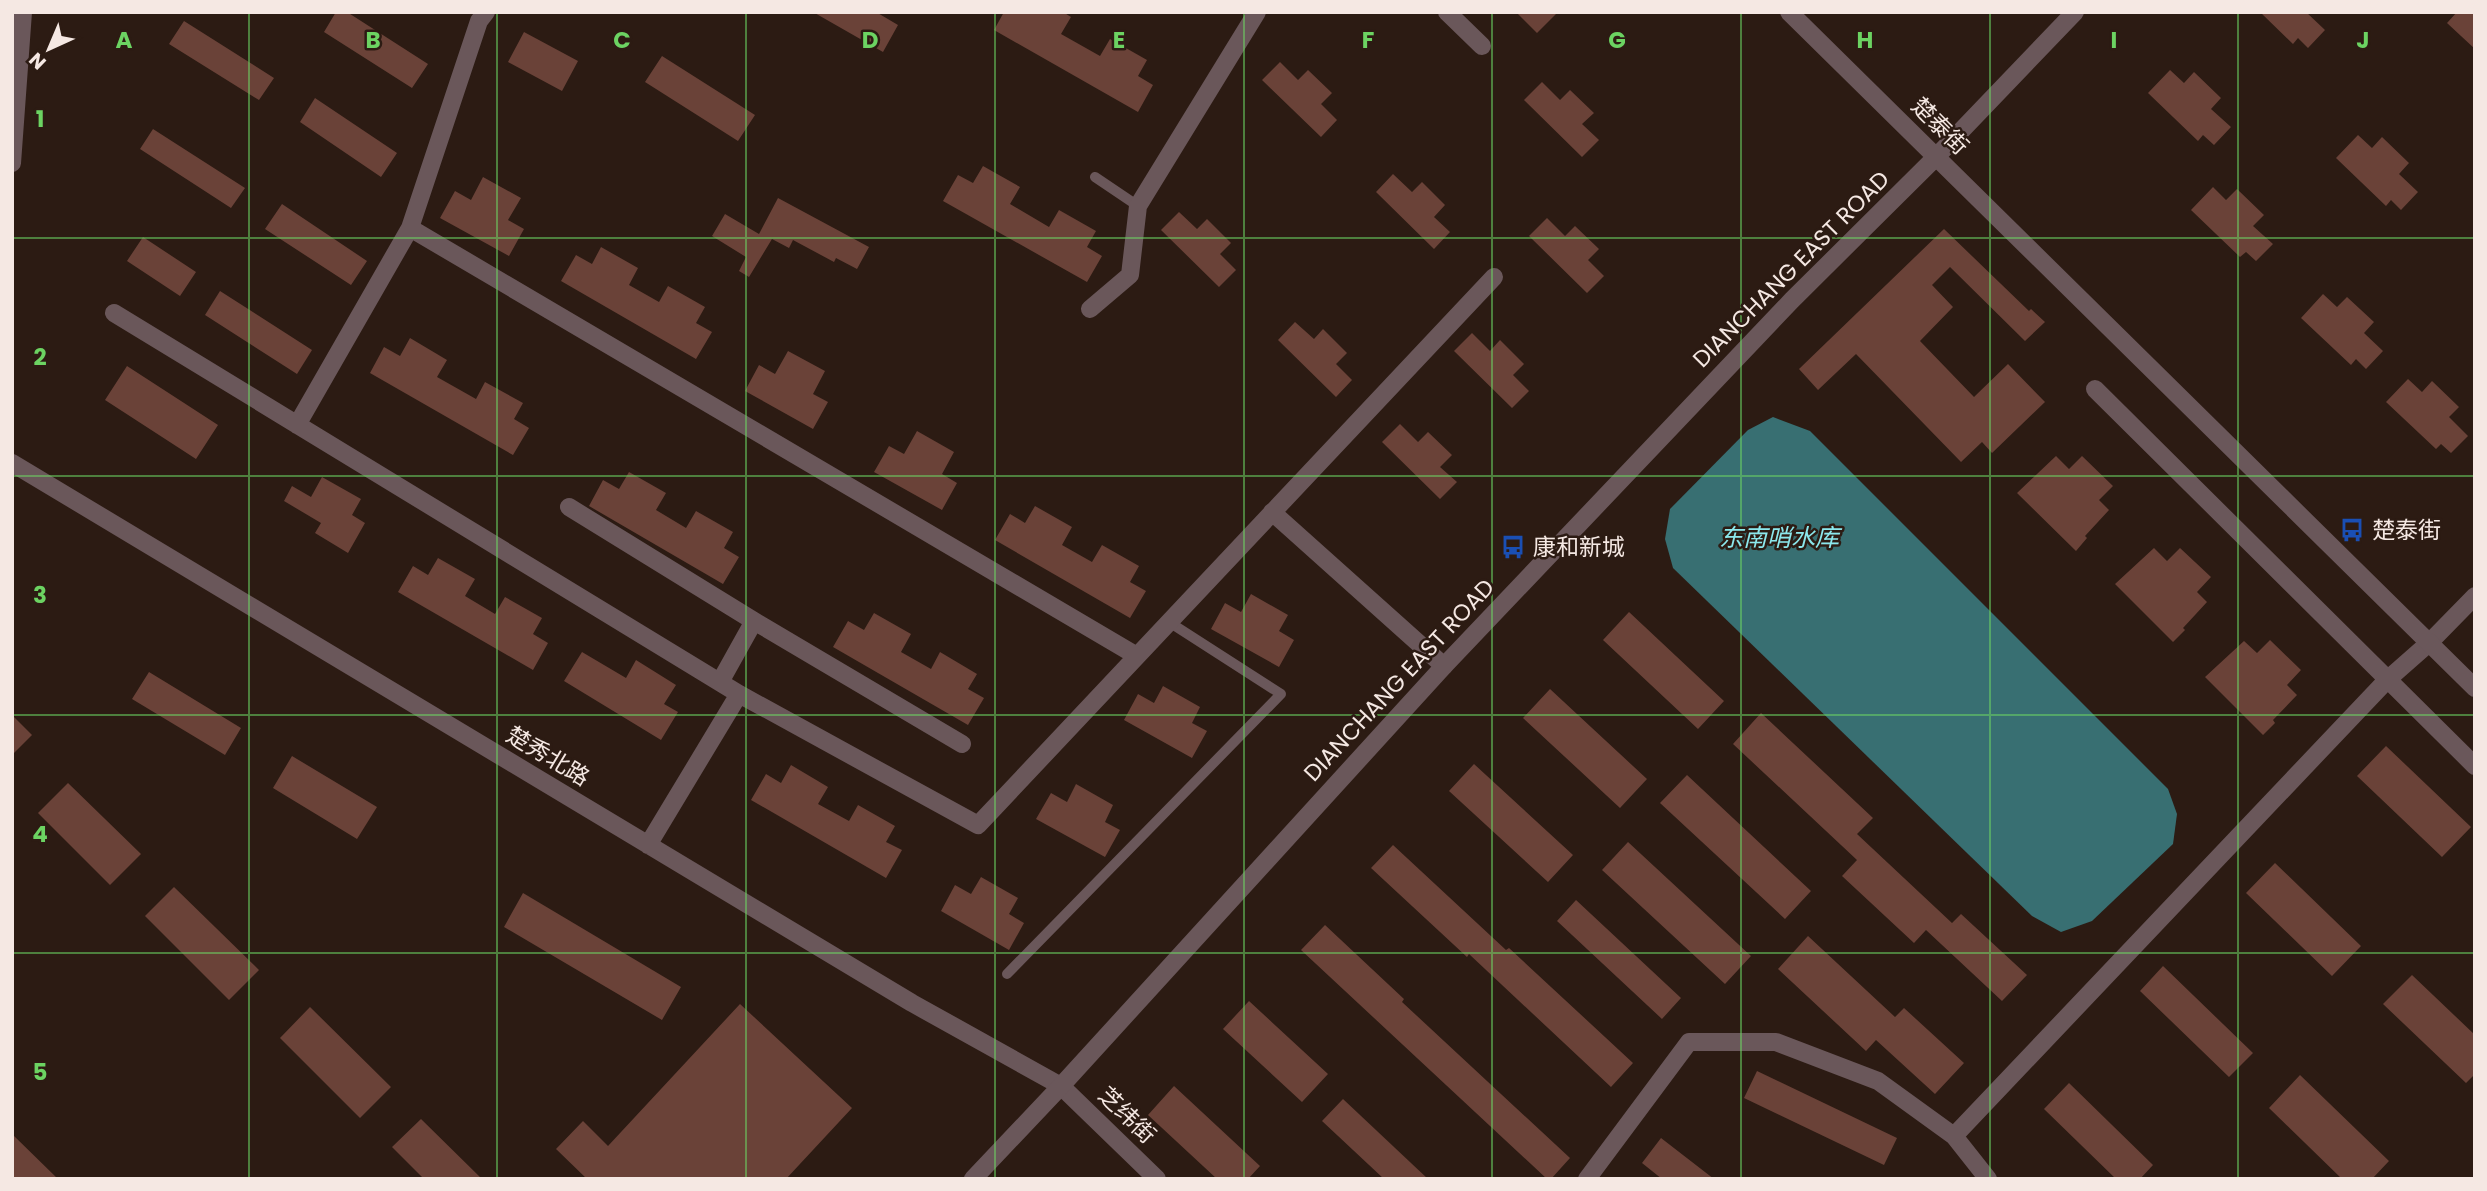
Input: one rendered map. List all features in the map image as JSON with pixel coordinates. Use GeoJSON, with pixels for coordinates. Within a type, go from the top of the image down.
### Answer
{"type":"FeatureCollection","features":[{"type":"Feature","properties":{"kind":"street"},"geometry":{"type":"LineString","coordinates":[[12,163],[23,12]]}},
{"type":"Feature","properties":{"kind":"street"},"geometry":{"type":"LineString","coordinates":[[297,425],[410,228],[479,21],[486,12]]}},
{"type":"Feature","properties":{"kind":"street"},"geometry":{"type":"LineString","coordinates":[[1090,309],[1130,275],[1138,205],[1257,12]]}},
{"type":"Feature","properties":{"kind":"street"},"geometry":{"type":"LineString","coordinates":[[1447,12],[1482,46]]}},
{"type":"Feature","properties":{"kind":"street","name":"楚泰街"},"geometry":{"type":"LineString","coordinates":[[1789,12],[2475,688]]}},
{"type":"Feature","properties":{"kind":"street","name":"DIANCHANG EAST ROAD"},"geometry":{"type":"LineString","coordinates":[[973,1179],[1062,1086],[1444,666],[1792,300],[1936,157],[2075,12]]}},
{"type":"Feature","properties":{"kind":"street"},"geometry":{"type":"LineString","coordinates":[[410,228],[1137,656]]}},
{"type":"Feature","properties":{"kind":"street"},"geometry":{"type":"LineString","coordinates":[[114,313],[739,694],[978,825],[1494,277]]}},
{"type":"Feature","properties":{"kind":"street"},"geometry":{"type":"LineString","coordinates":[[2095,389],[2475,766]]}},
{"type":"Feature","properties":{"kind":"street","name":"楚秀北路"},"geometry":{"type":"LineString","coordinates":[[12,463],[912,1003],[1062,1086]]}},
{"type":"Feature","properties":{"kind":"street"},"geometry":{"type":"LineString","coordinates":[[569,507],[961,744]]}},
{"type":"Feature","properties":{"kind":"street"},"geometry":{"type":"LineString","coordinates":[[1272,512],[1444,666]]}},
{"type":"Feature","properties":{"kind":"street"},"geometry":{"type":"LineString","coordinates":[[1954,1136],[2387,680],[2429,643],[2475,596]]}},
{"type":"Feature","properties":{"kind":"street"},"geometry":{"type":"LineString","coordinates":[[720,682],[754,621]]}},
{"type":"Feature","properties":{"kind":"street"},"geometry":{"type":"LineString","coordinates":[[648,845],[739,694]]}},
{"type":"Feature","properties":{"kind":"street"},"geometry":{"type":"LineString","coordinates":[[1587,1179],[1689,1042],[1776,1042],[1878,1081],[1954,1136],[1988,1179]]}},
{"type":"Feature","properties":{"kind":"street","name":"芝纬街"},"geometry":{"type":"LineString","coordinates":[[1062,1086],[1157,1179]]}},
{"type":"Feature","properties":{"kind":"lane"},"geometry":{"type":"LineString","coordinates":[[1096,177],[1138,205]]}},
{"type":"Feature","properties":{"kind":"lane"},"geometry":{"type":"LineString","coordinates":[[1007,974],[1281,694],[1169,622]]}},
{"type":"Feature","properties":{"kind":"water","name":"东南哨水库"},"geometry":{"type":"Polygon","coordinates":[[[1773,417],[1810,431],[2168,789],[2177,814],[2173,844],[2092,921],[2061,932],[2032,916],[1673,568],[1665,539],[1670,509],[1748,430],[1773,417]]]}},
{"type":"Feature","properties":{"kind":"building"},"geometry":{"type":"Polygon","coordinates":[[[336,12],[347,12],[428,64],[412,88],[324,32],[336,12]]]}},
{"type":"Feature","properties":{"kind":"building"},"geometry":{"type":"Polygon","coordinates":[[[813,12],[876,12],[898,25],[883,52],[813,12]]]}},
{"type":"Feature","properties":{"kind":"building"},"geometry":{"type":"Polygon","coordinates":[[[1004,12],[1063,12],[1071,17],[1061,34],[1100,56],[1110,39],[1147,60],[1138,76],[1153,85],[1138,112],[994,30],[1004,12]]]}},
{"type":"Feature","properties":{"kind":"building"},"geometry":{"type":"Polygon","coordinates":[[[1516,12],[1558,12],[1537,33],[1516,12]]]}},
{"type":"Feature","properties":{"kind":"building"},"geometry":{"type":"Polygon","coordinates":[[[2260,12],[2306,12],[2325,30],[2308,48],[2298,38],[2293,44],[2260,12]]]}},
{"type":"Feature","properties":{"kind":"building"},"geometry":{"type":"Polygon","coordinates":[[[2457,12],[2475,12],[2475,49],[2447,23],[2457,12]]]}},
{"type":"Feature","properties":{"kind":"building"},"geometry":{"type":"Polygon","coordinates":[[[184,21],[274,78],[259,100],[169,44],[184,21]]]}},
{"type":"Feature","properties":{"kind":"building"},"geometry":{"type":"Polygon","coordinates":[[[524,32],[578,61],[562,91],[508,62],[524,32]]]}},
{"type":"Feature","properties":{"kind":"building"},"geometry":{"type":"Polygon","coordinates":[[[662,56],[755,115],[738,141],[645,82],[662,56]]]}},
{"type":"Feature","properties":{"kind":"building"},"geometry":{"type":"Polygon","coordinates":[[[1280,62],[1298,80],[1308,70],[1332,93],[1321,104],[1337,120],[1321,137],[1262,80],[1280,62]]]}},
{"type":"Feature","properties":{"kind":"building"},"geometry":{"type":"Polygon","coordinates":[[[2170,70],[2184,83],[2194,72],[2221,98],[2211,109],[2231,127],[2214,145],[2203,135],[2198,141],[2148,93],[2170,70]]]}},
{"type":"Feature","properties":{"kind":"building"},"geometry":{"type":"Polygon","coordinates":[[[1542,82],[1560,100],[1570,90],[1594,113],[1582,124],[1599,140],[1582,157],[1524,100],[1542,82]]]}},
{"type":"Feature","properties":{"kind":"building"},"geometry":{"type":"Polygon","coordinates":[[[315,98],[397,153],[381,177],[300,122],[315,98]]]}},
{"type":"Feature","properties":{"kind":"building"},"geometry":{"type":"Polygon","coordinates":[[[153,129],[245,188],[231,208],[140,149],[153,129]]]}},
{"type":"Feature","properties":{"kind":"building"},"geometry":{"type":"Polygon","coordinates":[[[2358,135],[2372,148],[2382,137],[2409,163],[2399,174],[2418,192],[2401,210],[2391,200],[2386,206],[2336,158],[2358,135]]]}},
{"type":"Feature","properties":{"kind":"building"},"geometry":{"type":"Polygon","coordinates":[[[983,166],[1020,187],[1010,204],[1049,227],[1059,210],[1096,231],[1087,247],[1102,256],[1087,282],[943,201],[958,175],[973,183],[983,166]]]}},
{"type":"Feature","properties":{"kind":"building"},"geometry":{"type":"Polygon","coordinates":[[[1393,174],[1412,192],[1422,182],[1445,205],[1434,217],[1450,232],[1434,249],[1376,192],[1393,174]]]}},
{"type":"Feature","properties":{"kind":"building"},"geometry":{"type":"Polygon","coordinates":[[[483,177],[521,198],[508,220],[524,229],[509,256],[440,218],[455,191],[471,200],[483,177]]]}},
{"type":"Feature","properties":{"kind":"building"},"geometry":{"type":"Polygon","coordinates":[[[2213,187],[2226,200],[2237,189],[2264,215],[2253,226],[2273,244],[2256,261],[2246,252],[2240,257],[2191,210],[2213,187]]]}},
{"type":"Feature","properties":{"kind":"building"},"geometry":{"type":"Polygon","coordinates":[[[778,198],[869,247],[857,269],[836,258],[834,262],[793,240],[789,248],[772,239],[749,277],[739,271],[746,257],[712,236],[725,214],[759,234],[778,198]]]}},
{"type":"Feature","properties":{"kind":"building"},"geometry":{"type":"Polygon","coordinates":[[[282,204],[367,261],[351,285],[265,229],[282,204]]]}},
{"type":"Feature","properties":{"kind":"building"},"geometry":{"type":"Polygon","coordinates":[[[1179,212],[1197,229],[1207,219],[1231,243],[1220,254],[1236,270],[1219,287],[1161,230],[1179,212]]]}},
{"type":"Feature","properties":{"kind":"building"},"geometry":{"type":"Polygon","coordinates":[[[1547,218],[1565,236],[1575,226],[1599,249],[1588,260],[1604,276],[1587,293],[1529,236],[1547,218]]]}},
{"type":"Feature","properties":{"kind":"building"},"geometry":{"type":"Polygon","coordinates":[[[1944,229],[2029,311],[2031,309],[2045,322],[2025,341],[1950,267],[1932,285],[1953,307],[1920,341],[1974,397],[2008,364],[2045,402],[1992,453],[1982,442],[1961,462],[1856,354],[1818,390],[1799,369],[1944,229]]]}},
{"type":"Feature","properties":{"kind":"building"},"geometry":{"type":"Polygon","coordinates":[[[143,237],[196,272],[180,296],[127,261],[143,237]]]}},
{"type":"Feature","properties":{"kind":"building"},"geometry":{"type":"Polygon","coordinates":[[[601,247],[638,268],[629,285],[659,302],[668,286],[705,307],[696,323],[712,332],[696,359],[561,281],[576,255],[592,264],[601,247]]]}},
{"type":"Feature","properties":{"kind":"building"},"geometry":{"type":"Polygon","coordinates":[[[220,291],[312,350],[297,374],[205,315],[220,291]]]}},
{"type":"Feature","properties":{"kind":"building"},"geometry":{"type":"Polygon","coordinates":[[[2323,294],[2337,307],[2347,297],[2374,322],[2364,333],[2383,351],[2366,369],[2356,359],[2351,365],[2301,318],[2323,294]]]}},
{"type":"Feature","properties":{"kind":"building"},"geometry":{"type":"Polygon","coordinates":[[[1295,322],[1314,339],[1323,329],[1347,353],[1336,364],[1352,380],[1336,397],[1278,340],[1295,322]]]}},
{"type":"Feature","properties":{"kind":"building"},"geometry":{"type":"Polygon","coordinates":[[[1472,333],[1490,351],[1500,340],[1524,364],[1513,375],[1529,391],[1512,408],[1454,351],[1472,333]]]}},
{"type":"Feature","properties":{"kind":"building"},"geometry":{"type":"Polygon","coordinates":[[[410,338],[447,360],[437,377],[476,399],[485,382],[523,403],[514,419],[529,428],[513,455],[370,373],[384,347],[400,356],[410,338]]]}},
{"type":"Feature","properties":{"kind":"building"},"geometry":{"type":"Polygon","coordinates":[[[788,351],[825,371],[813,394],[828,402],[813,429],[745,391],[759,365],[775,374],[788,351]]]}},
{"type":"Feature","properties":{"kind":"building"},"geometry":{"type":"Polygon","coordinates":[[[127,366],[218,425],[196,459],[105,400],[127,366]]]}},
{"type":"Feature","properties":{"kind":"building"},"geometry":{"type":"Polygon","coordinates":[[[2408,379],[2422,392],[2432,381],[2459,407],[2449,417],[2468,436],[2451,453],[2441,444],[2436,449],[2386,402],[2408,379]]]}},
{"type":"Feature","properties":{"kind":"building"},"geometry":{"type":"Polygon","coordinates":[[[1400,424],[1418,442],[1428,432],[1452,455],[1440,467],[1457,482],[1440,499],[1382,442],[1400,424]]]}},
{"type":"Feature","properties":{"kind":"building"},"geometry":{"type":"Polygon","coordinates":[[[917,431],[954,452],[942,474],[957,483],[942,510],[874,472],[889,446],[904,454],[917,431]]]}},
{"type":"Feature","properties":{"kind":"building"},"geometry":{"type":"Polygon","coordinates":[[[2056,456],[2069,469],[2082,456],[2113,486],[2099,500],[2109,510],[2085,536],[2087,538],[2076,551],[2017,493],[2056,456]]]}},
{"type":"Feature","properties":{"kind":"building"},"geometry":{"type":"Polygon","coordinates":[[[629,472],[666,493],[656,510],[686,528],[696,511],[733,532],[724,548],[739,557],[723,584],[589,506],[603,480],[619,489],[629,472]]]}},
{"type":"Feature","properties":{"kind":"building"},"geometry":{"type":"Polygon","coordinates":[[[322,477],[361,499],[352,515],[365,523],[348,553],[315,533],[321,523],[284,501],[292,486],[311,497],[322,477]]]}},
{"type":"Feature","properties":{"kind":"building"},"geometry":{"type":"Polygon","coordinates":[[[1035,506],[1072,527],[1062,545],[1092,562],[1102,545],[1139,566],[1130,582],[1146,591],[1130,618],[995,540],[1010,514],[1025,523],[1035,506]]]}},
{"type":"Feature","properties":{"kind":"building"},"geometry":{"type":"Polygon","coordinates":[[[2154,548],[2167,561],[2180,548],[2211,577],[2197,592],[2207,602],[2173,642],[2115,584],[2154,548]]]}},
{"type":"Feature","properties":{"kind":"building"},"geometry":{"type":"Polygon","coordinates":[[[438,558],[475,579],[465,596],[495,614],[505,597],[542,618],[533,634],[548,643],[533,670],[398,592],[413,566],[428,575],[438,558]]]}},
{"type":"Feature","properties":{"kind":"building"},"geometry":{"type":"Polygon","coordinates":[[[1251,594],[1288,615],[1279,631],[1294,640],[1279,667],[1211,629],[1225,603],[1241,612],[1251,594]]]}},
{"type":"Feature","properties":{"kind":"building"},"geometry":{"type":"Polygon","coordinates":[[[1629,612],[1724,701],[1698,729],[1603,640],[1629,612]]]}},
{"type":"Feature","properties":{"kind":"building"},"geometry":{"type":"Polygon","coordinates":[[[874,613],[911,634],[901,652],[931,669],[940,652],[977,674],[968,689],[984,698],[968,725],[833,647],[848,621],[864,630],[874,613]]]}},
{"type":"Feature","properties":{"kind":"building"},"geometry":{"type":"Polygon","coordinates":[[[2270,640],[2301,670],[2287,685],[2297,695],[2263,735],[2205,677],[2244,641],[2257,653],[2270,640]]]}},
{"type":"Feature","properties":{"kind":"building"},"geometry":{"type":"Polygon","coordinates":[[[582,652],[626,678],[636,660],[676,685],[664,704],[678,712],[661,740],[564,681],[582,652]]]}},
{"type":"Feature","properties":{"kind":"building"},"geometry":{"type":"Polygon","coordinates":[[[149,672],[241,728],[225,755],[132,699],[149,672]]]}},
{"type":"Feature","properties":{"kind":"building"},"geometry":{"type":"Polygon","coordinates":[[[1163,686],[1200,707],[1192,723],[1207,731],[1192,758],[1124,720],[1138,694],[1154,703],[1163,686]]]}},
{"type":"Feature","properties":{"kind":"building"},"geometry":{"type":"Polygon","coordinates":[[[1550,689],[1647,779],[1620,808],[1523,718],[1550,689]]]}},
{"type":"Feature","properties":{"kind":"building"},"geometry":{"type":"Polygon","coordinates":[[[1761,713],[1873,818],[1857,834],[1952,923],[1961,914],[2027,975],[2002,1001],[1926,930],[1914,943],[1842,876],[1857,860],[1733,744],[1761,713]]]}},
{"type":"Feature","properties":{"kind":"building"},"geometry":{"type":"Polygon","coordinates":[[[12,715],[32,735],[12,755],[12,715]]]}},
{"type":"Feature","properties":{"kind":"building"},"geometry":{"type":"Polygon","coordinates":[[[2386,746],[2471,827],[2442,857],[2357,776],[2386,746]]]}},
{"type":"Feature","properties":{"kind":"building"},"geometry":{"type":"Polygon","coordinates":[[[292,756],[377,807],[357,839],[273,788],[292,756]]]}},
{"type":"Feature","properties":{"kind":"building"},"geometry":{"type":"Polygon","coordinates":[[[1474,764],[1573,855],[1548,882],[1449,791],[1474,764]]]}},
{"type":"Feature","properties":{"kind":"building"},"geometry":{"type":"Polygon","coordinates":[[[791,765],[828,787],[818,804],[849,821],[858,805],[895,826],[886,842],[902,850],[886,878],[751,800],[766,774],[781,783],[791,765]]]}},
{"type":"Feature","properties":{"kind":"building"},"geometry":{"type":"Polygon","coordinates":[[[1687,775],[1811,891],[1785,919],[1660,803],[1687,775]]]}},
{"type":"Feature","properties":{"kind":"building"},"geometry":{"type":"Polygon","coordinates":[[[68,783],[141,854],[110,885],[38,813],[68,783]]]}},
{"type":"Feature","properties":{"kind":"building"},"geometry":{"type":"Polygon","coordinates":[[[1076,784],[1113,805],[1105,822],[1120,830],[1105,857],[1036,819],[1051,793],[1067,802],[1076,784]]]}},
{"type":"Feature","properties":{"kind":"building"},"geometry":{"type":"Polygon","coordinates":[[[1628,842],[1751,956],[1725,984],[1602,870],[1628,842]]]}},
{"type":"Feature","properties":{"kind":"building"},"geometry":{"type":"Polygon","coordinates":[[[1393,845],[1633,1063],[1611,1087],[1469,954],[1467,957],[1371,868],[1393,845]]]}},
{"type":"Feature","properties":{"kind":"building"},"geometry":{"type":"Polygon","coordinates":[[[2275,863],[2361,946],[2332,976],[2246,893],[2275,863]]]}},
{"type":"Feature","properties":{"kind":"building"},"geometry":{"type":"Polygon","coordinates":[[[981,877],[1018,898],[1009,914],[1024,923],[1009,950],[941,911],[955,885],[971,894],[981,877]]]}},
{"type":"Feature","properties":{"kind":"building"},"geometry":{"type":"Polygon","coordinates":[[[174,887],[259,970],[229,1000],[145,916],[174,887]]]}},
{"type":"Feature","properties":{"kind":"building"},"geometry":{"type":"Polygon","coordinates":[[[523,893],[681,987],[662,1020],[504,927],[523,893]]]}},
{"type":"Feature","properties":{"kind":"building"},"geometry":{"type":"Polygon","coordinates":[[[1576,900],[1681,998],[1662,1019],[1557,921],[1576,900]]]}},
{"type":"Feature","properties":{"kind":"building"},"geometry":{"type":"Polygon","coordinates":[[[1325,925],[1404,999],[1402,1002],[1570,1158],[1551,1179],[1547,1179],[1301,950],[1325,925]]]}},
{"type":"Feature","properties":{"kind":"building"},"geometry":{"type":"Polygon","coordinates":[[[1808,936],[1895,1017],[1904,1008],[1964,1063],[1935,1094],[1876,1040],[1866,1051],[1778,969],[1808,936]]]}},
{"type":"Feature","properties":{"kind":"building"},"geometry":{"type":"Polygon","coordinates":[[[2163,966],[2253,1053],[2229,1077],[2140,991],[2163,966]]]}},
{"type":"Feature","properties":{"kind":"building"},"geometry":{"type":"Polygon","coordinates":[[[2412,975],[2475,1035],[2475,1074],[2466,1083],[2383,1004],[2412,975]]]}},
{"type":"Feature","properties":{"kind":"building"},"geometry":{"type":"Polygon","coordinates":[[[1249,1001],[1328,1074],[1302,1102],[1223,1029],[1249,1001]]]}},
{"type":"Feature","properties":{"kind":"building"},"geometry":{"type":"Polygon","coordinates":[[[740,1004],[852,1108],[786,1179],[587,1179],[556,1149],[583,1121],[608,1146],[740,1004]]]}},
{"type":"Feature","properties":{"kind":"building"},"geometry":{"type":"Polygon","coordinates":[[[310,1007],[391,1087],[360,1118],[280,1038],[310,1007]]]}},
{"type":"Feature","properties":{"kind":"building"},"geometry":{"type":"Polygon","coordinates":[[[1757,1071],[1897,1138],[1884,1165],[1744,1098],[1757,1071]]]}},
{"type":"Feature","properties":{"kind":"building"},"geometry":{"type":"Polygon","coordinates":[[[2300,1075],[2389,1161],[2372,1179],[2342,1179],[2269,1108],[2300,1075]]]}},
{"type":"Feature","properties":{"kind":"building"},"geometry":{"type":"Polygon","coordinates":[[[2069,1083],[2153,1165],[2140,1179],[2116,1179],[2044,1109],[2069,1083]]]}},
{"type":"Feature","properties":{"kind":"building"},"geometry":{"type":"Polygon","coordinates":[[[1174,1086],[1260,1166],[1248,1179],[1217,1179],[1148,1115],[1174,1086]]]}},
{"type":"Feature","properties":{"kind":"building"},"geometry":{"type":"Polygon","coordinates":[[[1343,1099],[1428,1179],[1384,1179],[1322,1121],[1343,1099]]]}},
{"type":"Feature","properties":{"kind":"building"},"geometry":{"type":"Polygon","coordinates":[[[421,1119],[482,1179],[424,1179],[392,1147],[421,1119]]]}},
{"type":"Feature","properties":{"kind":"building"},"geometry":{"type":"Polygon","coordinates":[[[12,1134],[58,1179],[12,1179],[12,1134]]]}},
{"type":"Feature","properties":{"kind":"building"},"geometry":{"type":"Polygon","coordinates":[[[1661,1138],[1714,1179],[1662,1179],[1642,1163],[1661,1138]]]}},
{"type":"Feature","properties":{"kind":"place","name":"楚泰街"},"geometry":{"type":"Point","coordinates":[2352,530]}},
{"type":"Feature","properties":{"kind":"place","name":"康和新城"},"geometry":{"type":"Point","coordinates":[1513,547]}}]}
